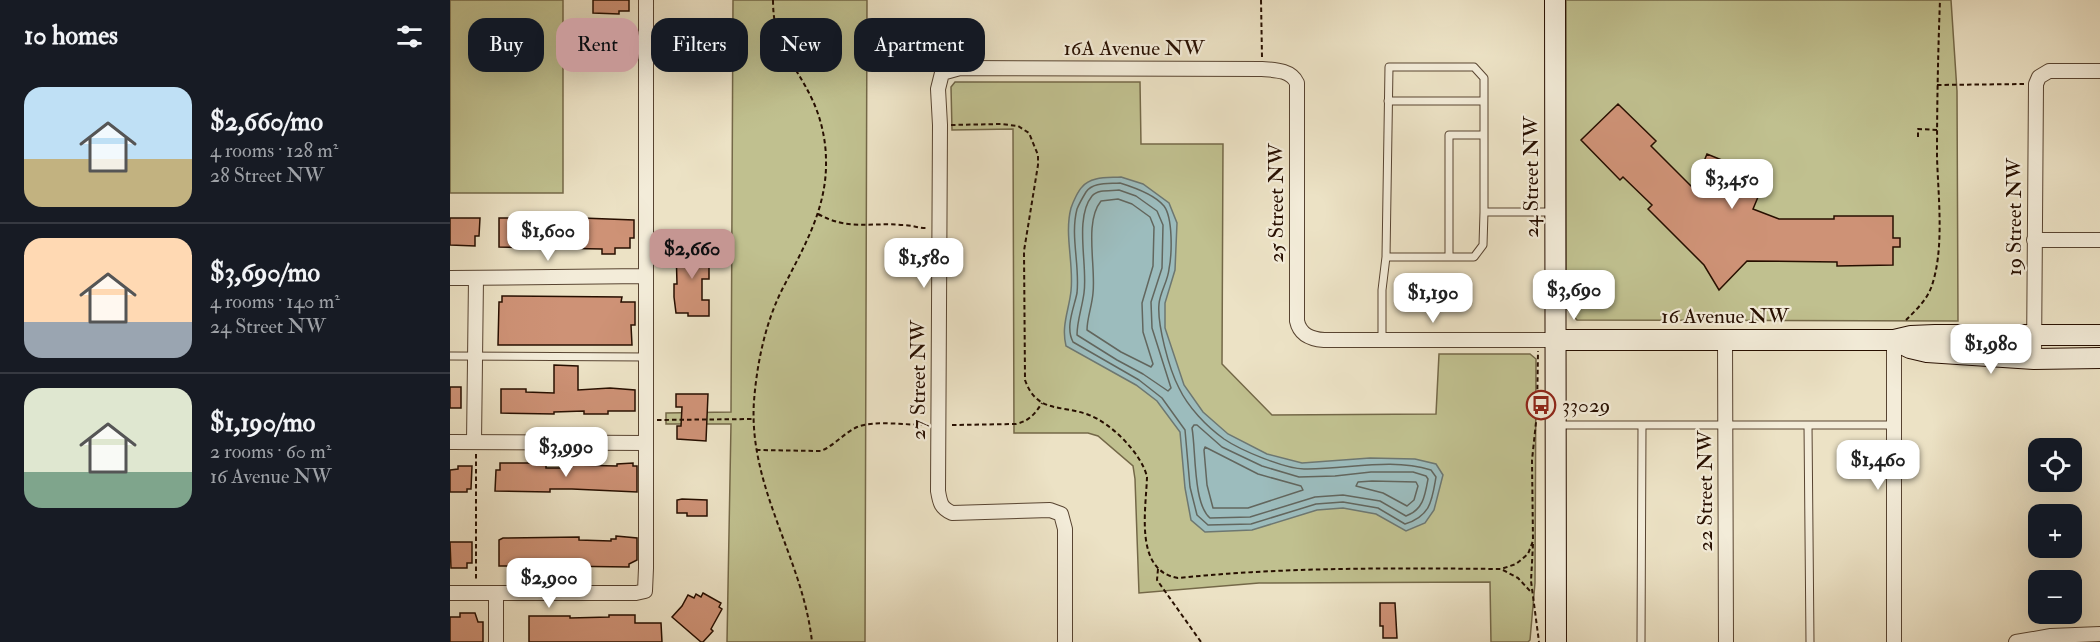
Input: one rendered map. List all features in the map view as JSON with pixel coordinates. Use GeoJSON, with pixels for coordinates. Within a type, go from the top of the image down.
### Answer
{"type":"FeatureCollection","features":[{"type":"Feature","properties":{"kind":"street"},"geometry":{"type":"LineString","coordinates":[[450,593],[636,593],[645,591],[646,0]]}},
{"type":"Feature","properties":{"kind":"street","name":"24 Street NW"},"geometry":{"type":"LineString","coordinates":[[1555,0],[1555,212],[1547,340],[1555,425],[1556,642]]}},
{"type":"Feature","properties":{"kind":"street","name":"16A Avenue NW"},"geometry":{"type":"LineString","coordinates":[[942,73],[960,68],[1262,69],[1289,74]]}},
{"type":"Feature","properties":{"kind":"street"},"geometry":{"type":"LineString","coordinates":[[2038,80],[2049,71],[2100,71]]}},
{"type":"Feature","properties":{"kind":"street","name":"27 Street NW"},"geometry":{"type":"LineString","coordinates":[[942,73],[938,89],[940,125],[938,491],[942,507],[952,513],[1050,510],[1061,514],[1065,529],[1065,642]]}},
{"type":"Feature","properties":{"kind":"street","name":"25 Street NW"},"geometry":{"type":"LineString","coordinates":[[1289,74],[1297,83],[1297,321],[1304,334]]}},
{"type":"Feature","properties":{"kind":"street","name":"19 Street NW"},"geometry":{"type":"LineString","coordinates":[[2034,359],[2038,80]]}},
{"type":"Feature","properties":{"kind":"street"},"geometry":{"type":"LineString","coordinates":[[2034,240],[2100,240]]}},
{"type":"Feature","properties":{"kind":"street"},"geometry":{"type":"LineString","coordinates":[[450,278],[645,276]]}},
{"type":"Feature","properties":{"kind":"street"},"geometry":{"type":"LineString","coordinates":[[475,442],[476,278]]}},
{"type":"Feature","properties":{"kind":"street","name":"16 Avenue NW"},"geometry":{"type":"LineString","coordinates":[[1304,334],[1316,339],[1382,340],[1894,340],[1911,336],[1935,335],[2100,335]]}},
{"type":"Feature","properties":{"kind":"street","name":"22 Street NW"},"geometry":{"type":"LineString","coordinates":[[1725,340],[1726,642]]}},
{"type":"Feature","properties":{"kind":"street"},"geometry":{"type":"LineString","coordinates":[[1894,340],[1894,642]]}},
{"type":"Feature","properties":{"kind":"street","name":"16 Avenue NW"},"geometry":{"type":"LineString","coordinates":[[1894,340],[1910,348],[1927,352],[2034,359],[2100,358]]}},
{"type":"Feature","properties":{"kind":"street"},"geometry":{"type":"LineString","coordinates":[[450,442],[645,442]]}},
{"type":"Feature","properties":{"kind":"street"},"geometry":{"type":"LineString","coordinates":[[496,593],[496,642]]}},
{"type":"Feature","properties":{"kind":"street"},"geometry":{"type":"LineString","coordinates":[[2016,642],[2100,634]]}},
{"type":"Feature","properties":{"kind":"lane"},"geometry":{"type":"LineString","coordinates":[[1382,340],[1382,290],[1386,256],[1389,67],[1474,67],[1484,78],[1483,245],[1474,257],[1386,256]]}},
{"type":"Feature","properties":{"kind":"lane"},"geometry":{"type":"LineString","coordinates":[[1388,101],[1484,101]]}},
{"type":"Feature","properties":{"kind":"lane"},"geometry":{"type":"LineString","coordinates":[[1449,257],[1449,135],[1484,135]]}},
{"type":"Feature","properties":{"kind":"lane"},"geometry":{"type":"LineString","coordinates":[[1484,212],[1555,212]]}},
{"type":"Feature","properties":{"kind":"lane"},"geometry":{"type":"LineString","coordinates":[[450,356],[647,357]]}},
{"type":"Feature","properties":{"kind":"lane"},"geometry":{"type":"LineString","coordinates":[[1555,425],[1893,425]]}},
{"type":"Feature","properties":{"kind":"lane"},"geometry":{"type":"LineString","coordinates":[[1808,425],[1810,642]]}},
{"type":"Feature","properties":{"kind":"lane"},"geometry":{"type":"LineString","coordinates":[[1641,642],[1642,426]]}},
{"type":"Feature","properties":{"kind":"path"},"geometry":{"type":"LineString","coordinates":[[773,0],[775,29],[779,41],[812,98],[822,128],[826,174],[818,214],[807,243],[785,284],[769,324],[759,366],[753,419],[756,450],[769,502],[800,582],[812,642]]}},
{"type":"Feature","properties":{"kind":"path"},"geometry":{"type":"LineString","coordinates":[[1261,0],[1262,69]]}},
{"type":"Feature","properties":{"kind":"path"},"geometry":{"type":"LineString","coordinates":[[1905,321],[1924,301],[1931,289],[1939,241],[1937,85],[1940,0]]}},
{"type":"Feature","properties":{"kind":"path"},"geometry":{"type":"LineString","coordinates":[[1937,85],[2038,80]]}},
{"type":"Feature","properties":{"kind":"path"},"geometry":{"type":"LineString","coordinates":[[940,125],[1001,124],[1018,126],[1029,133],[1034,143],[1038,165],[1024,251],[1023,366],[1025,380],[1033,396],[1042,403],[1091,416],[1106,425],[1136,454],[1145,467],[1148,477],[1146,543],[1149,555],[1158,569],[1166,576],[1178,578],[1265,571],[1360,568],[1501,569],[1512,567],[1522,559],[1533,541]]}},
{"type":"Feature","properties":{"kind":"path"},"geometry":{"type":"LineString","coordinates":[[1918,138],[1918,129],[1937,130]]}},
{"type":"Feature","properties":{"kind":"path"},"geometry":{"type":"LineString","coordinates":[[818,214],[831,221],[844,224],[939,228]]}},
{"type":"Feature","properties":{"kind":"path"},"geometry":{"type":"LineString","coordinates":[[1539,642],[1532,593],[1532,460],[1547,340]]}},
{"type":"Feature","properties":{"kind":"path"},"geometry":{"type":"LineString","coordinates":[[951,425],[1025,422],[1042,403]]}},
{"type":"Feature","properties":{"kind":"path"},"geometry":{"type":"LineString","coordinates":[[646,420],[753,419]]}},
{"type":"Feature","properties":{"kind":"path"},"geometry":{"type":"LineString","coordinates":[[756,450],[821,451],[859,426],[930,425]]}},
{"type":"Feature","properties":{"kind":"path"},"geometry":{"type":"LineString","coordinates":[[475,442],[476,593]]}},
{"type":"Feature","properties":{"kind":"path"},"geometry":{"type":"LineString","coordinates":[[1158,569],[1157,580],[1201,642]]}},
{"type":"Feature","properties":{"kind":"path"},"geometry":{"type":"LineString","coordinates":[[1501,569],[1518,578],[1532,593]]}},
{"type":"Feature","properties":{"kind":"green space"},"geometry":{"type":"Polygon","coordinates":[[[450,0],[563,0],[563,18],[556,18],[556,72],[563,72],[563,193],[450,193],[450,0]]]}},
{"type":"Feature","properties":{"kind":"green space"},"geometry":{"type":"Polygon","coordinates":[[[733,0],[867,0],[867,18],[854,18],[854,72],[867,72],[865,642],[727,642],[731,424],[666,424],[666,413],[731,412],[733,72],[748,72],[748,18],[733,18],[733,0]]]}},
{"type":"Feature","properties":{"kind":"green space"},"geometry":{"type":"Polygon","coordinates":[[[1566,0],[1951,0],[1957,91],[1958,321],[1577,320],[1566,308],[1566,0]]]}},
{"type":"Feature","properties":{"kind":"green space"},"geometry":{"type":"Polygon","coordinates":[[[955,82],[1140,82],[1141,144],[1223,144],[1222,364],[1272,415],[1436,414],[1439,354],[1530,354],[1536,359],[1535,583],[1530,640],[1528,642],[1491,642],[1490,582],[1259,583],[1139,593],[1133,466],[1098,436],[1088,433],[1014,433],[1013,129],[952,130],[951,87],[955,82]]]}},
{"type":"Feature","properties":{"kind":"water"},"geometry":{"type":"Polygon","coordinates":[[[1121,177],[1143,184],[1169,203],[1177,223],[1175,270],[1165,303],[1165,328],[1184,385],[1203,412],[1228,434],[1267,454],[1302,463],[1370,458],[1415,459],[1436,464],[1443,475],[1434,510],[1425,523],[1406,531],[1376,514],[1343,508],[1317,510],[1252,530],[1205,532],[1191,520],[1185,488],[1180,432],[1157,401],[1136,385],[1066,346],[1065,325],[1072,281],[1068,228],[1071,208],[1079,191],[1086,183],[1100,178],[1121,177]]]}},
{"type":"Feature","properties":{"kind":"building"},"geometry":{"type":"Polygon","coordinates":[[[593,0],[629,0],[629,11],[619,11],[619,14],[593,13],[593,0]]]}},
{"type":"Feature","properties":{"kind":"building"},"geometry":{"type":"Polygon","coordinates":[[[1618,104],[1656,141],[1651,146],[1693,188],[1707,154],[1766,178],[1753,209],[1779,219],[1893,216],[1893,238],[1900,238],[1900,247],[1893,247],[1893,265],[1837,266],[1837,262],[1747,261],[1719,290],[1704,265],[1648,209],[1652,205],[1623,177],[1620,180],[1581,140],[1618,104]]]}},
{"type":"Feature","properties":{"kind":"building"},"geometry":{"type":"Polygon","coordinates":[[[520,213],[530,213],[530,216],[634,220],[634,238],[630,238],[630,248],[615,248],[615,254],[602,254],[602,249],[499,247],[499,218],[519,218],[520,213]]]}},
{"type":"Feature","properties":{"kind":"building"},"geometry":{"type":"Polygon","coordinates":[[[450,218],[480,218],[479,236],[475,236],[475,246],[450,245],[450,218]]]}},
{"type":"Feature","properties":{"kind":"building"},"geometry":{"type":"Polygon","coordinates":[[[688,244],[709,244],[709,279],[702,279],[702,300],[709,300],[709,316],[688,316],[688,313],[676,313],[674,284],[677,284],[676,248],[688,248],[688,244]]]}},
{"type":"Feature","properties":{"kind":"building"},"geometry":{"type":"Polygon","coordinates":[[[502,296],[622,297],[621,302],[635,302],[635,325],[631,325],[632,345],[498,345],[499,302],[502,302],[502,296]]]}},
{"type":"Feature","properties":{"kind":"building"},"geometry":{"type":"Polygon","coordinates":[[[554,365],[578,366],[578,390],[610,388],[635,390],[635,411],[608,411],[608,414],[584,414],[584,411],[554,412],[554,414],[501,413],[501,389],[526,389],[526,392],[554,393],[554,365]]]}},
{"type":"Feature","properties":{"kind":"building"},"geometry":{"type":"Polygon","coordinates":[[[450,387],[461,387],[461,408],[450,408],[450,387]]]}},
{"type":"Feature","properties":{"kind":"building"},"geometry":{"type":"Polygon","coordinates":[[[676,394],[708,394],[706,441],[677,439],[677,426],[681,426],[682,407],[676,407],[676,394]]]}},
{"type":"Feature","properties":{"kind":"building"},"geometry":{"type":"Polygon","coordinates":[[[500,463],[546,463],[546,468],[571,468],[571,465],[617,466],[617,464],[633,463],[633,466],[637,466],[637,492],[572,489],[550,489],[550,492],[495,491],[496,470],[500,470],[500,463]]]}},
{"type":"Feature","properties":{"kind":"building"},"geometry":{"type":"Polygon","coordinates":[[[458,466],[472,466],[471,489],[467,489],[467,492],[450,492],[450,470],[458,469],[458,466]]]}},
{"type":"Feature","properties":{"kind":"building"},"geometry":{"type":"Polygon","coordinates":[[[677,500],[707,500],[707,516],[687,516],[687,513],[677,513],[677,500]]]}},
{"type":"Feature","properties":{"kind":"building"},"geometry":{"type":"Polygon","coordinates":[[[616,536],[637,538],[637,560],[629,564],[629,567],[556,566],[555,561],[521,561],[515,562],[515,566],[499,566],[499,540],[503,538],[579,537],[579,540],[611,541],[611,539],[616,539],[616,536]]]}},
{"type":"Feature","properties":{"kind":"building"},"geometry":{"type":"Polygon","coordinates":[[[450,542],[472,542],[472,563],[467,563],[467,568],[451,568],[450,542]]]}},
{"type":"Feature","properties":{"kind":"building"},"geometry":{"type":"Polygon","coordinates":[[[703,593],[721,603],[719,607],[722,609],[711,629],[713,631],[701,642],[672,617],[688,595],[694,598],[696,594],[701,597],[703,593]]]}},
{"type":"Feature","properties":{"kind":"building"},"geometry":{"type":"Polygon","coordinates":[[[1380,603],[1395,603],[1397,638],[1383,638],[1383,626],[1380,626],[1380,603]]]}},
{"type":"Feature","properties":{"kind":"building"},"geometry":{"type":"Polygon","coordinates":[[[460,613],[475,613],[478,622],[483,622],[483,642],[450,642],[450,617],[460,617],[460,613]]]}},
{"type":"Feature","properties":{"kind":"building"},"geometry":{"type":"Polygon","coordinates":[[[609,615],[635,615],[635,623],[661,623],[662,642],[529,642],[529,616],[570,616],[570,618],[609,617],[609,615]]]}},
{"type":"Feature","properties":{"kind":"place","name":"33029"},"geometry":{"type":"Point","coordinates":[1541,405]}}]}
